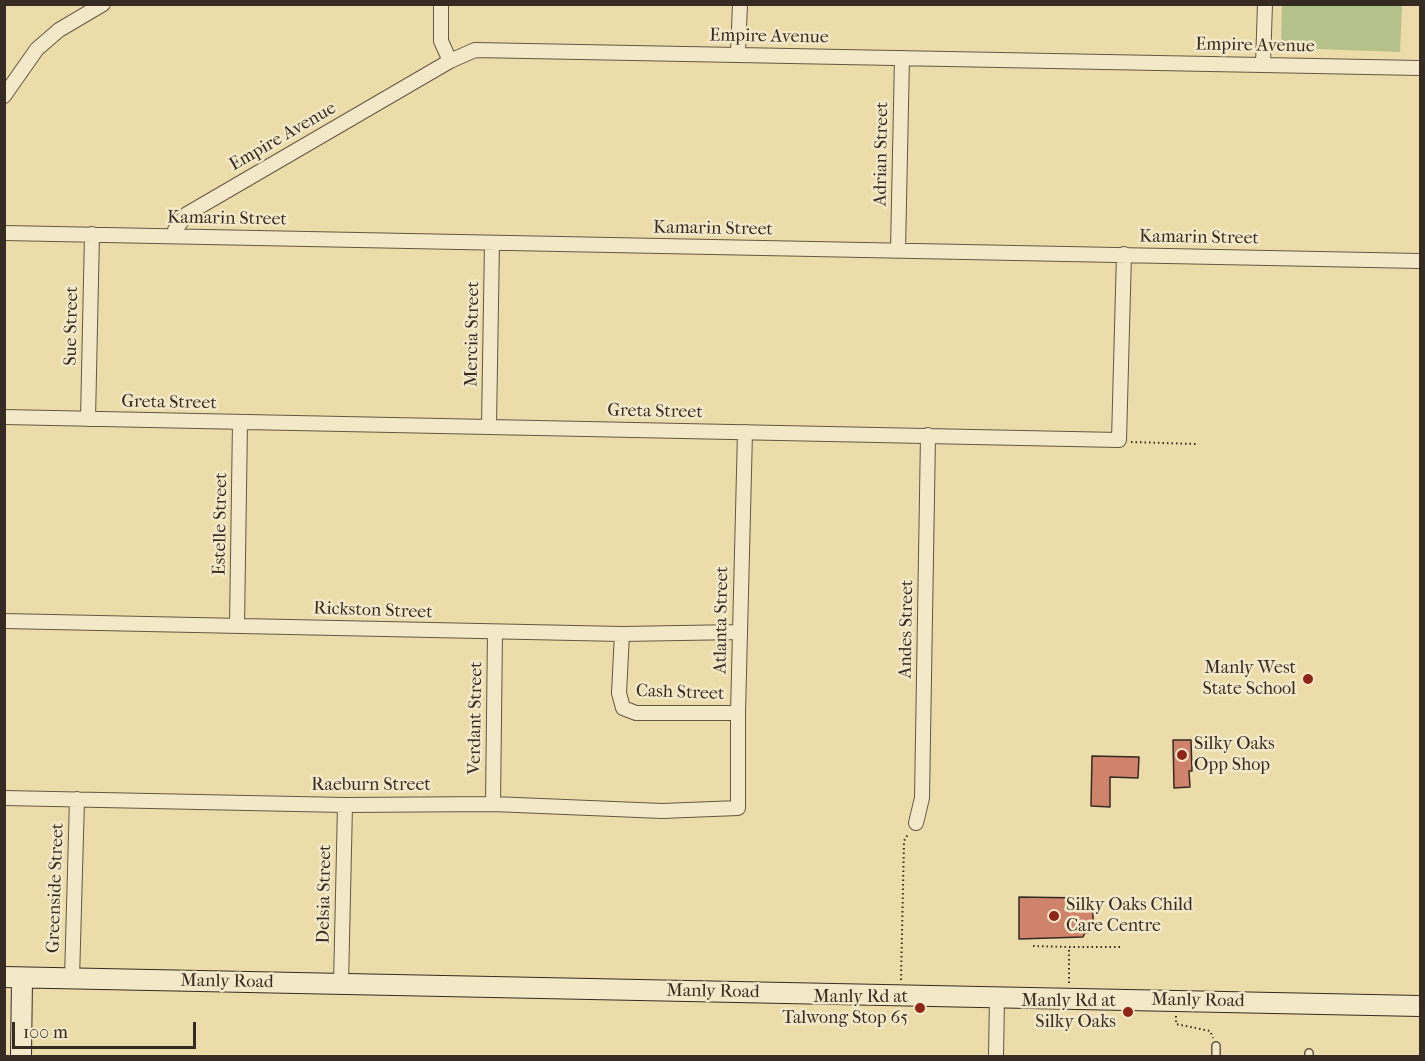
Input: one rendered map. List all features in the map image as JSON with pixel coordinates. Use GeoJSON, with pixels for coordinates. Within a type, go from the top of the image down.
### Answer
{"type":"FeatureCollection","features":[{"type":"Feature","properties":{"kind":"main road","name":"Manly Road"},"geometry":{"type":"LineString","coordinates":[[13,978],[1420,1006]]}},
{"type":"Feature","properties":{"kind":"main road"},"geometry":{"type":"LineString","coordinates":[[13,978],[21,1056]]}},
{"type":"Feature","properties":{"kind":"street"},"geometry":{"type":"LineString","coordinates":[[4,96],[37,49],[59,30],[103,4]]}},
{"type":"Feature","properties":{"kind":"street"},"geometry":{"type":"LineString","coordinates":[[441,4],[441,41],[450,61]]}},
{"type":"Feature","properties":{"kind":"street"},"geometry":{"type":"LineString","coordinates":[[738,54],[740,4]]}},
{"type":"Feature","properties":{"kind":"street"},"geometry":{"type":"LineString","coordinates":[[1263,64],[1264,4]]}},
{"type":"Feature","properties":{"kind":"street","name":"Empire Avenue"},"geometry":{"type":"LineString","coordinates":[[175,236],[176,230],[188,214],[450,61],[475,50],[1420,68]]}},
{"type":"Feature","properties":{"kind":"street","name":"Adrian Street"},"geometry":{"type":"LineString","coordinates":[[897,250],[902,58]]}},
{"type":"Feature","properties":{"kind":"street","name":"Kamarin Street"},"geometry":{"type":"LineString","coordinates":[[4,233],[1420,261]]}},
{"type":"Feature","properties":{"kind":"street","name":"Sue Street"},"geometry":{"type":"LineString","coordinates":[[88,418],[92,234]]}},
{"type":"Feature","properties":{"kind":"street","name":"Mercia Street"},"geometry":{"type":"LineString","coordinates":[[489,425],[492,243]]}},
{"type":"Feature","properties":{"kind":"street"},"geometry":{"type":"LineString","coordinates":[[1119,440],[1124,254]]}},
{"type":"Feature","properties":{"kind":"street","name":"Greta Street"},"geometry":{"type":"LineString","coordinates":[[4,417],[489,425],[1119,440]]}},
{"type":"Feature","properties":{"kind":"street","name":"Estelle Street"},"geometry":{"type":"LineString","coordinates":[[237,625],[240,422]]}},
{"type":"Feature","properties":{"kind":"street","name":"Atlanta Street"},"geometry":{"type":"LineString","coordinates":[[738,808],[745,432]]}},
{"type":"Feature","properties":{"kind":"street","name":"Andes Street"},"geometry":{"type":"LineString","coordinates":[[916,823],[922,798],[928,435]]}},
{"type":"Feature","properties":{"kind":"street","name":"Rickston Street"},"geometry":{"type":"LineString","coordinates":[[4,621],[622,634],[740,632]]}},
{"type":"Feature","properties":{"kind":"street","name":"Verdant Street"},"geometry":{"type":"LineString","coordinates":[[493,804],[495,632]]}},
{"type":"Feature","properties":{"kind":"street","name":"Cash Street"},"geometry":{"type":"LineString","coordinates":[[622,634],[619,693],[623,708],[636,713],[738,713]]}},
{"type":"Feature","properties":{"kind":"street","name":"Raeburn Street"},"geometry":{"type":"LineString","coordinates":[[4,798],[345,805],[493,804],[662,811],[738,808]]}},
{"type":"Feature","properties":{"kind":"street","name":"Greenside Street"},"geometry":{"type":"LineString","coordinates":[[72,979],[77,799]]}},
{"type":"Feature","properties":{"kind":"street","name":"Delsia Street"},"geometry":{"type":"LineString","coordinates":[[341,984],[345,805]]}},
{"type":"Feature","properties":{"kind":"street"},"geometry":{"type":"LineString","coordinates":[[996,1056],[997,997]]}},
{"type":"Feature","properties":{"kind":"lane"},"geometry":{"type":"LineString","coordinates":[[1216,1046],[1216,1056]]}},
{"type":"Feature","properties":{"kind":"path"},"geometry":{"type":"LineString","coordinates":[[1119,440],[1136,443],[1197,444]]}},
{"type":"Feature","properties":{"kind":"path"},"geometry":{"type":"LineString","coordinates":[[901,980],[904,841],[916,823]]}},
{"type":"Feature","properties":{"kind":"path"},"geometry":{"type":"LineString","coordinates":[[1033,946],[1119,947]]}},
{"type":"Feature","properties":{"kind":"path"},"geometry":{"type":"LineString","coordinates":[[1069,946],[1069,984]]}},
{"type":"Feature","properties":{"kind":"path"},"geometry":{"type":"LineString","coordinates":[[1176,1016],[1176,1024],[1210,1031],[1216,1046]]}},
{"type":"Feature","properties":{"kind":"green space"},"geometry":{"type":"Polygon","coordinates":[[[1282,5],[1402,5],[1400,52],[1291,48],[1281,42],[1282,5]]]}},
{"type":"Feature","properties":{"kind":"building","name":"Silky Oaks Opp Shop"},"geometry":{"type":"Polygon","coordinates":[[[1173,740],[1191,740],[1190,787],[1174,788],[1173,740]]]}},
{"type":"Feature","properties":{"kind":"building"},"geometry":{"type":"Polygon","coordinates":[[[1092,756],[1139,757],[1138,778],[1110,777],[1110,807],[1091,806],[1092,756]]]}},
{"type":"Feature","properties":{"kind":"building"},"geometry":{"type":"Polygon","coordinates":[[[1019,897],[1085,898],[1085,904],[1093,906],[1093,932],[1085,933],[1083,937],[1019,939],[1019,897]]]}},
{"type":"Feature","properties":{"kind":"place","name":"Manly West State School"},"geometry":{"type":"Point","coordinates":[1308,679]}},
{"type":"Feature","properties":{"kind":"place","name":"Silky Oaks Opp Shop"},"geometry":{"type":"Point","coordinates":[1182,755]}},
{"type":"Feature","properties":{"kind":"place","name":"Silky Oaks Child Care Centre"},"geometry":{"type":"Point","coordinates":[1054,916]}},
{"type":"Feature","properties":{"kind":"place","name":"Manly Rd at Talwong Stop 65"},"geometry":{"type":"Point","coordinates":[920,1008]}},
{"type":"Feature","properties":{"kind":"place","name":"Manly Rd at Silky Oaks"},"geometry":{"type":"Point","coordinates":[1128,1012]}}]}
